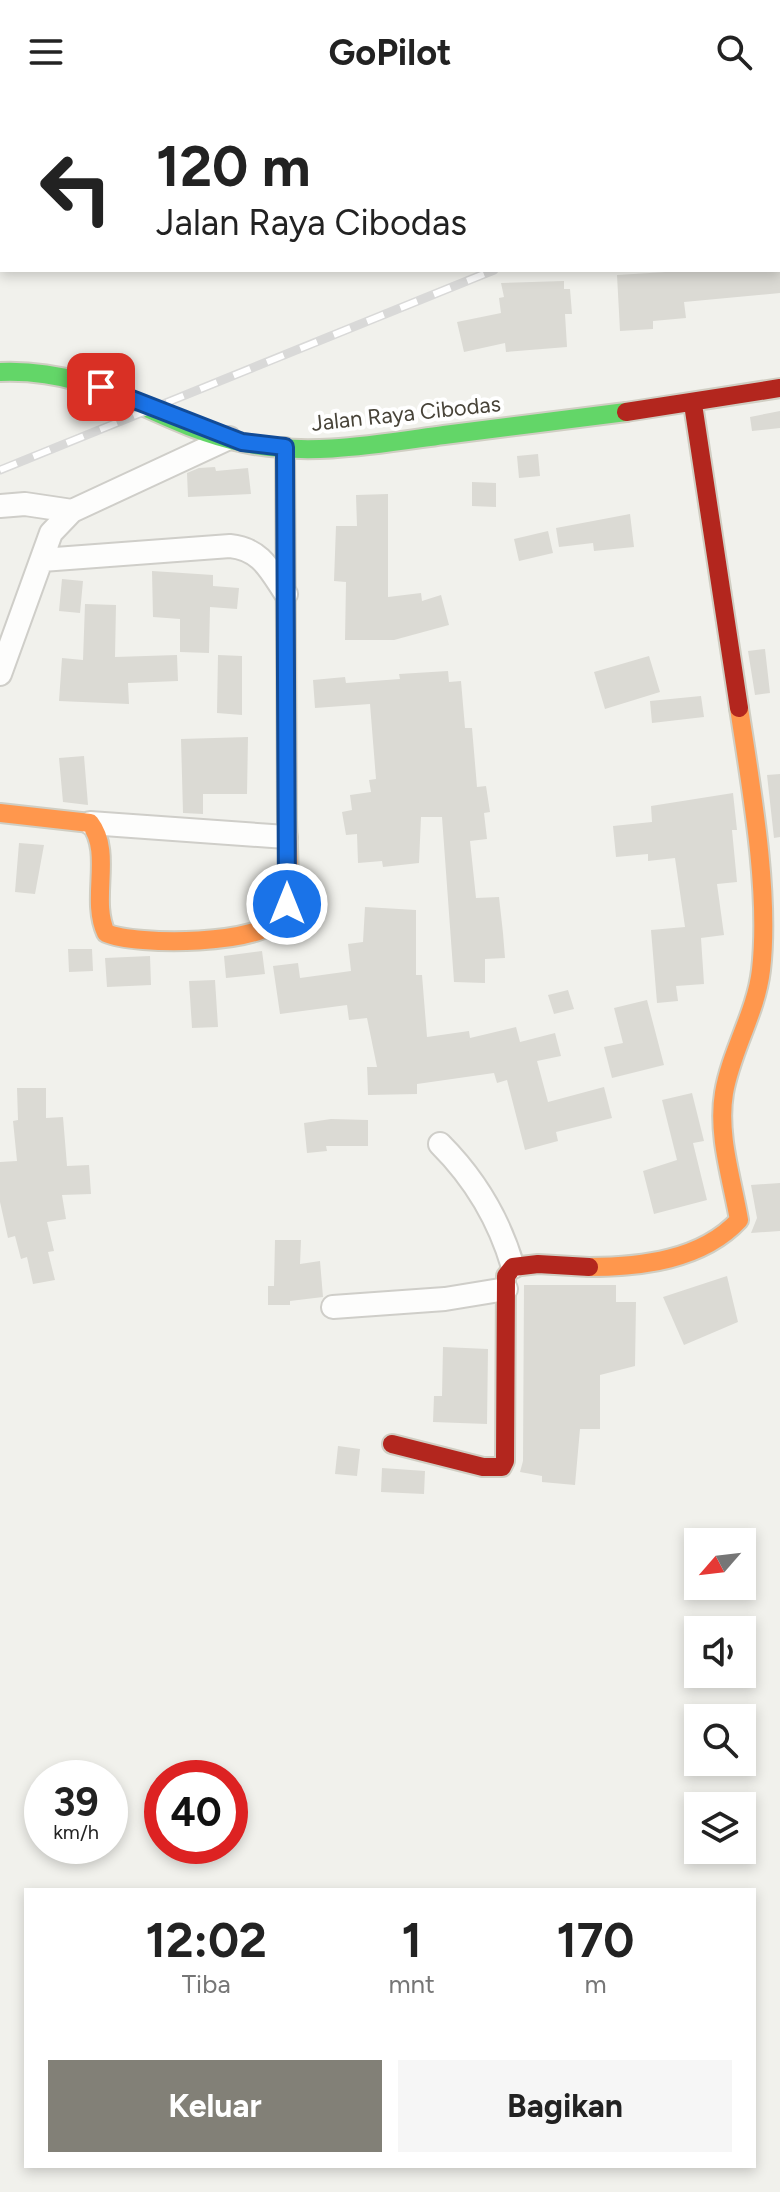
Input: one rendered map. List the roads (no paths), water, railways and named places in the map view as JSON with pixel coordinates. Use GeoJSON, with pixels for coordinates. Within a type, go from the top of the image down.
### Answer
{"type":"FeatureCollection","features":[{"type":"Feature","properties":{"kind":"main road","name":"Jalan Raya Cibodas"},"geometry":{"type":"LineString","coordinates":[[0,372],[23,369],[75,377],[230,438],[320,450],[693,404],[780,388]]}},
{"type":"Feature","properties":{"kind":"main road"},"geometry":{"type":"LineString","coordinates":[[392,1444],[483,1467],[502,1467],[505,1461],[509,1278],[651,1263],[718,1240],[732,1231],[739,1220],[723,1119],[724,1096],[760,979],[769,898],[700,481],[693,404]]}},
{"type":"Feature","properties":{"kind":"main road"},"geometry":{"type":"LineString","coordinates":[[0,813],[90,823],[100,836],[99,918],[106,933],[115,937],[243,937],[272,928],[282,918],[287,904],[285,447]]}},
{"type":"Feature","properties":{"kind":"street"},"geometry":{"type":"LineString","coordinates":[[0,674],[51,533],[72,511],[230,438]]}},
{"type":"Feature","properties":{"kind":"street"},"geometry":{"type":"LineString","coordinates":[[0,506],[25,504],[72,511]]}},
{"type":"Feature","properties":{"kind":"street"},"geometry":{"type":"LineString","coordinates":[[42,560],[248,548],[261,556],[287,595]]}},
{"type":"Feature","properties":{"kind":"street"},"geometry":{"type":"LineString","coordinates":[[90,823],[286,837]]}},
{"type":"Feature","properties":{"kind":"street"},"geometry":{"type":"LineString","coordinates":[[333,1307],[445,1299],[509,1278],[505,1238],[478,1187],[440,1144]]}},
{"type":"Feature","properties":{"kind":"railway"},"geometry":{"type":"LineString","coordinates":[[0,470],[489,272]]}}]}
